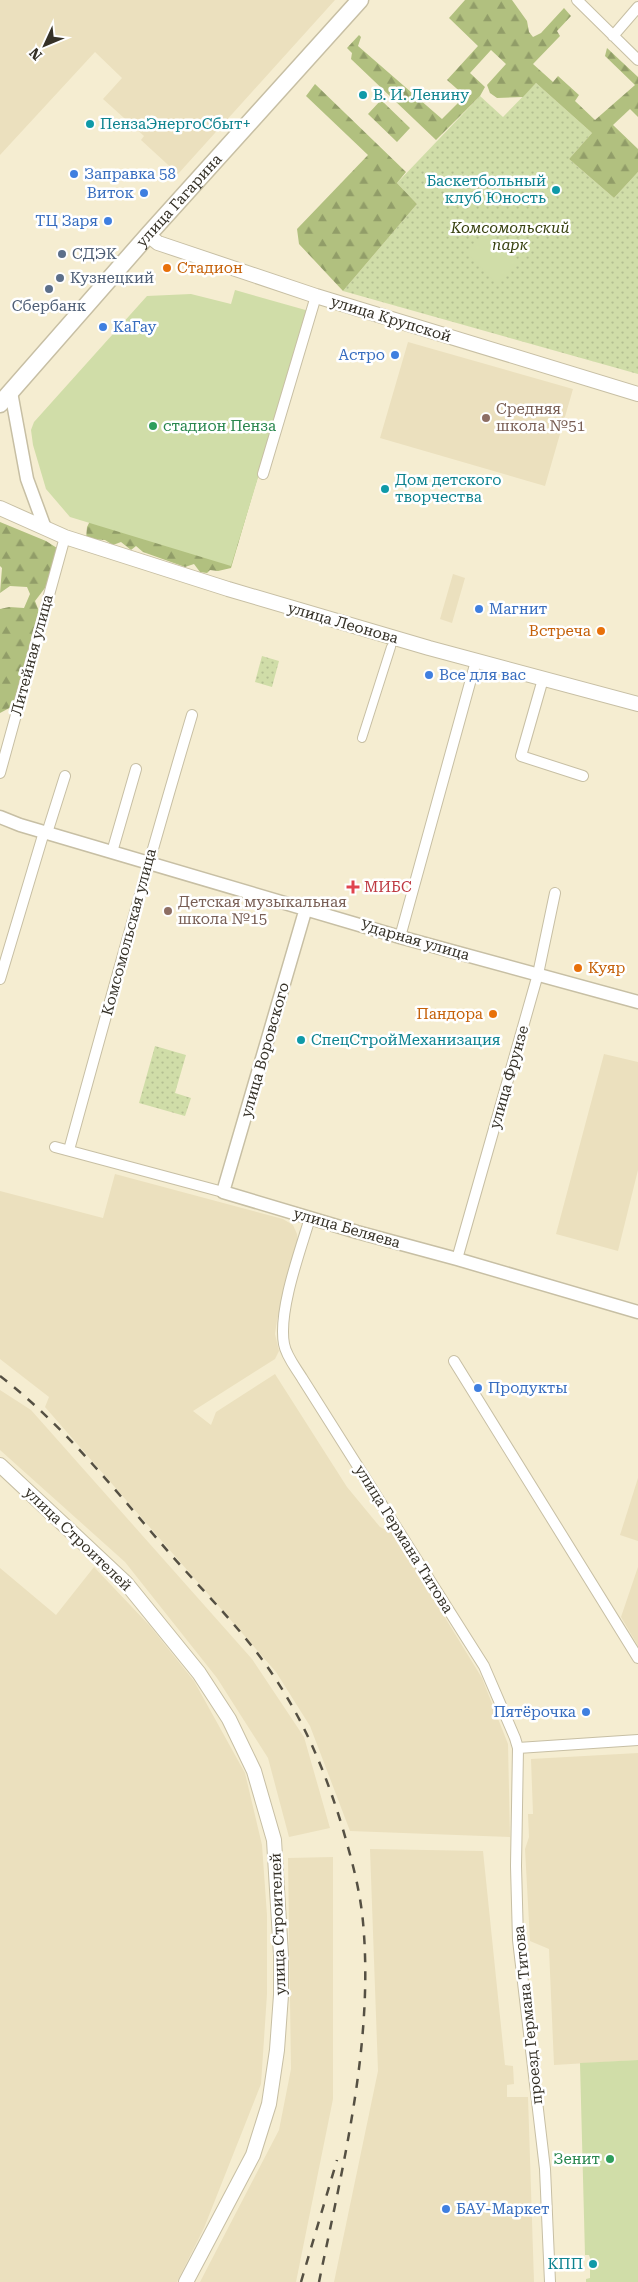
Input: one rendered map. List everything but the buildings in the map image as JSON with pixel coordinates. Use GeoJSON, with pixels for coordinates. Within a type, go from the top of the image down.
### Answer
{"type":"FeatureCollection","features":[{"type":"Feature","properties":{"kind":"main road","name":"улица Гагарина"},"geometry":{"type":"LineString","coordinates":[[6,398],[148,235],[360,0]]}},
{"type":"Feature","properties":{"kind":"main road","name":"улица Крупской"},"geometry":{"type":"LineString","coordinates":[[148,235],[158,243],[316,296],[638,394]]}},
{"type":"Feature","properties":{"kind":"main road","name":"улица Леонова"},"geometry":{"type":"LineString","coordinates":[[0,508],[65,537],[284,606],[476,661],[638,704]]}},
{"type":"Feature","properties":{"kind":"main road","name":"улица Строителей"},"geometry":{"type":"LineString","coordinates":[[0,1465],[126,1582],[199,1673],[229,1719],[254,1771],[274,1840],[282,1954],[277,2050],[269,2104],[252,2155],[186,2282]]}},
{"type":"Feature","properties":{"kind":"street"},"geometry":{"type":"LineString","coordinates":[[577,0],[638,60]]}},
{"type":"Feature","properties":{"kind":"street"},"geometry":{"type":"LineString","coordinates":[[613,36],[638,7]]}},
{"type":"Feature","properties":{"kind":"street"},"geometry":{"type":"LineString","coordinates":[[263,474],[316,296]]}},
{"type":"Feature","properties":{"kind":"street"},"geometry":{"type":"LineString","coordinates":[[6,398],[27,480],[48,530]]}},
{"type":"Feature","properties":{"kind":"street","name":"Литейная улица"},"geometry":{"type":"LineString","coordinates":[[0,774],[65,537]]}},
{"type":"Feature","properties":{"kind":"street"},"geometry":{"type":"LineString","coordinates":[[362,738],[391,647]]}},
{"type":"Feature","properties":{"kind":"street"},"geometry":{"type":"LineString","coordinates":[[400,937],[476,661]]}},
{"type":"Feature","properties":{"kind":"street"},"geometry":{"type":"LineString","coordinates":[[543,679],[521,756],[582,776]]}},
{"type":"Feature","properties":{"kind":"street","name":"Комсомольская улица"},"geometry":{"type":"LineString","coordinates":[[68,1150],[148,863],[192,715]]}},
{"type":"Feature","properties":{"kind":"street"},"geometry":{"type":"LineString","coordinates":[[112,852],[136,769]]}},
{"type":"Feature","properties":{"kind":"street"},"geometry":{"type":"LineString","coordinates":[[0,980],[65,776]]}},
{"type":"Feature","properties":{"kind":"street","name":"Ударная улица"},"geometry":{"type":"LineString","coordinates":[[0,817],[46,833],[400,937],[638,1002]]}},
{"type":"Feature","properties":{"kind":"street","name":"Ударная улица"},"geometry":{"type":"LineString","coordinates":[[0,825],[20,825]]}},
{"type":"Feature","properties":{"kind":"street","name":"улица Фрунзе"},"geometry":{"type":"LineString","coordinates":[[457,1259],[538,974],[555,893]]}},
{"type":"Feature","properties":{"kind":"street","name":"улица Воровского"},"geometry":{"type":"LineString","coordinates":[[223,1192],[306,908]]}},
{"type":"Feature","properties":{"kind":"street","name":"улица Беляева"},"geometry":{"type":"LineString","coordinates":[[55,1147],[223,1192],[638,1312]]}},
{"type":"Feature","properties":{"kind":"street","name":"улица Германа Титова"},"geometry":{"type":"LineString","coordinates":[[310,1218],[284,1318],[284,1344],[302,1378],[484,1666],[518,1748]]}},
{"type":"Feature","properties":{"kind":"street"},"geometry":{"type":"LineString","coordinates":[[454,1361],[638,1658]]}},
{"type":"Feature","properties":{"kind":"street"},"geometry":{"type":"LineString","coordinates":[[518,1748],[638,1740]]}},
{"type":"Feature","properties":{"kind":"street","name":"проезд Германа Титова"},"geometry":{"type":"LineString","coordinates":[[518,1748],[516,1866],[518,1940],[545,2169],[550,2282]]}},
{"type":"Feature","properties":{"kind":"shaded area"},"geometry":{"type":"Polygon","coordinates":[[[0,0],[335,0],[178,174],[141,140],[144,136],[103,99],[122,78],[95,52],[0,155],[0,0]]]}},
{"type":"Feature","properties":{"kind":"shaded area"},"geometry":{"type":"Polygon","coordinates":[[[408,342],[573,389],[545,486],[380,438],[408,342]]]}},
{"type":"Feature","properties":{"kind":"shaded area"},"geometry":{"type":"Polygon","coordinates":[[[453,574],[465,578],[452,623],[440,619],[453,574]]]}},
{"type":"Feature","properties":{"kind":"shaded area"},"geometry":{"type":"Polygon","coordinates":[[[604,1054],[638,1062],[638,1170],[618,1251],[556,1234],[604,1054]]]}},
{"type":"Feature","properties":{"kind":"shaded area"},"geometry":{"type":"Polygon","coordinates":[[[115,1174],[283,1219],[293,1225],[297,1234],[298,1245],[277,1320],[275,1334],[279,1351],[275,1359],[193,1411],[211,1425],[216,1412],[275,1374],[347,1487],[380,1527],[394,1534],[482,1678],[508,1744],[510,1837],[350,1831],[310,1726],[276,1672],[45,1407],[49,1397],[0,1359],[0,1191],[103,1218],[115,1174]]]}},
{"type":"Feature","properties":{"kind":"shaded area"},"geometry":{"type":"Polygon","coordinates":[[[0,1390],[31,1410],[252,1659],[304,1737],[330,1828],[289,1837],[268,1758],[217,1678],[125,1562],[0,1450],[0,1390]]]}},
{"type":"Feature","properties":{"kind":"shaded area"},"geometry":{"type":"Polygon","coordinates":[[[638,1478],[638,1541],[620,1535],[638,1478]]]}},
{"type":"Feature","properties":{"kind":"shaded area"},"geometry":{"type":"Polygon","coordinates":[[[94,1567],[150,1626],[194,1681],[245,1773],[262,1845],[267,1915],[267,1994],[261,2084],[204,2228],[177,2282],[0,2282],[0,1568],[56,1615],[94,1567]]]}},
{"type":"Feature","properties":{"kind":"shaded area"},"geometry":{"type":"Polygon","coordinates":[[[638,1567],[638,1646],[621,1617],[638,1567]]]}},
{"type":"Feature","properties":{"kind":"shaded area"},"geometry":{"type":"Polygon","coordinates":[[[638,1753],[638,2060],[554,2065],[549,1949],[530,1941],[525,1849],[529,1837],[528,1814],[533,1814],[531,1759],[638,1753]]]}},
{"type":"Feature","properties":{"kind":"shaded area"},"geometry":{"type":"Polygon","coordinates":[[[370,1849],[483,1851],[505,2065],[513,2066],[514,2084],[507,2085],[507,2097],[528,2097],[534,2282],[334,2282],[378,2071],[370,1849]]]}},
{"type":"Feature","properties":{"kind":"shaded area"},"geometry":{"type":"Polygon","coordinates":[[[333,1857],[333,2099],[296,2282],[200,2282],[279,2130],[291,2069],[288,1858],[333,1857]]]}},
{"type":"Feature","properties":{"kind":"green space"},"geometry":{"type":"Polygon","coordinates":[[[465,0],[512,0],[527,21],[529,32],[533,37],[541,33],[564,8],[571,16],[557,31],[560,36],[533,64],[553,82],[558,76],[579,95],[575,101],[595,120],[635,85],[605,56],[607,48],[638,77],[638,117],[630,109],[613,125],[638,149],[638,172],[614,198],[569,159],[592,133],[536,83],[523,97],[497,98],[490,93],[487,85],[506,64],[491,50],[470,73],[485,87],[480,96],[436,140],[351,59],[352,53],[347,48],[359,35],[361,37],[358,46],[442,119],[465,96],[447,80],[478,46],[449,18],[465,0]]]}},
{"type":"Feature","properties":{"kind":"green space","name":"Комсомольский парк"},"geometry":{"type":"Polygon","coordinates":[[[536,83],[592,133],[569,159],[614,198],[638,172],[638,374],[343,291],[417,204],[397,183],[480,96],[503,117],[536,83]]]}},
{"type":"Feature","properties":{"kind":"green space"},"geometry":{"type":"Polygon","coordinates":[[[315,84],[406,172],[397,183],[417,204],[343,291],[299,244],[297,229],[368,155],[306,96],[315,84]]]}},
{"type":"Feature","properties":{"kind":"green space"},"geometry":{"type":"Polygon","coordinates":[[[381,100],[410,128],[397,142],[368,114],[381,100]]]}},
{"type":"Feature","properties":{"kind":"green space"},"geometry":{"type":"Polygon","coordinates":[[[488,230],[519,262],[497,284],[466,252],[488,230]]]}},
{"type":"Feature","properties":{"kind":"green space","name":"стадион Пенза"},"geometry":{"type":"Polygon","coordinates":[[[235,290],[309,311],[231,566],[70,517],[46,489],[33,445],[31,430],[34,422],[147,296],[191,294],[231,304],[235,290]]]}},
{"type":"Feature","properties":{"kind":"green space"},"geometry":{"type":"Polygon","coordinates":[[[285,384],[231,568],[218,571],[210,570],[207,573],[200,572],[194,564],[185,567],[143,552],[136,546],[131,550],[121,542],[113,545],[105,540],[86,539],[87,527],[92,517],[285,384]]]}},
{"type":"Feature","properties":{"kind":"green space"},"geometry":{"type":"Polygon","coordinates":[[[0,522],[46,541],[57,548],[54,568],[45,588],[35,601],[40,614],[15,705],[0,713],[0,609],[9,607],[24,608],[30,594],[27,587],[10,586],[0,593],[2,568],[0,566],[0,522]]]}},
{"type":"Feature","properties":{"kind":"green space"},"geometry":{"type":"Polygon","coordinates":[[[262,656],[279,661],[272,687],[255,682],[262,656]]]}},
{"type":"Feature","properties":{"kind":"green space"},"geometry":{"type":"Polygon","coordinates":[[[155,1046],[186,1055],[175,1093],[191,1098],[185,1116],[139,1103],[155,1046]]]}},
{"type":"Feature","properties":{"kind":"green space","name":"Зенит"},"geometry":{"type":"Polygon","coordinates":[[[638,2060],[638,2282],[586,2282],[586,2279],[590,2278],[590,2258],[589,2255],[585,2255],[580,2063],[638,2060]]]}},
{"type":"Feature","properties":{"kind":"railway"},"geometry":{"type":"LineString","coordinates":[[0,1376],[69,1439],[250,1644],[273,1675],[295,1711],[329,1786],[352,1861],[362,1910],[365,1967],[364,2012],[354,2103],[338,2193],[319,2282]]}},
{"type":"Feature","properties":{"kind":"railway"},"geometry":{"type":"LineString","coordinates":[[301,2282],[337,2160]]}},
{"type":"Feature","properties":{"kind":"place","name":"В. И. Ленину"},"geometry":{"type":"Point","coordinates":[363,95]}},
{"type":"Feature","properties":{"kind":"place","name":"ПензаЭнергоСбыт+"},"geometry":{"type":"Point","coordinates":[90,124]}},
{"type":"Feature","properties":{"kind":"place","name":"Заправка 58"},"geometry":{"type":"Point","coordinates":[74,174]}},
{"type":"Feature","properties":{"kind":"place","name":"Баскетбольный клуб Юность"},"geometry":{"type":"Point","coordinates":[556,190]}},
{"type":"Feature","properties":{"kind":"place","name":"Виток"},"geometry":{"type":"Point","coordinates":[144,193]}},
{"type":"Feature","properties":{"kind":"place","name":"ТЦ Заря"},"geometry":{"type":"Point","coordinates":[108,221]}},
{"type":"Feature","properties":{"kind":"place","name":"СДЭК"},"geometry":{"type":"Point","coordinates":[62,254]}},
{"type":"Feature","properties":{"kind":"place","name":"Стадион"},"geometry":{"type":"Point","coordinates":[167,268]}},
{"type":"Feature","properties":{"kind":"place","name":"Кузнецкий"},"geometry":{"type":"Point","coordinates":[60,278]}},
{"type":"Feature","properties":{"kind":"place","name":"Сбербанк"},"geometry":{"type":"Point","coordinates":[49,289]}},
{"type":"Feature","properties":{"kind":"place","name":"КаГау"},"geometry":{"type":"Point","coordinates":[103,327]}},
{"type":"Feature","properties":{"kind":"place","name":"Астро"},"geometry":{"type":"Point","coordinates":[395,355]}},
{"type":"Feature","properties":{"kind":"place","name":"Средняя школа №51"},"geometry":{"type":"Point","coordinates":[486,418]}},
{"type":"Feature","properties":{"kind":"place","name":"стадион Пенза"},"geometry":{"type":"Point","coordinates":[153,426]}},
{"type":"Feature","properties":{"kind":"place","name":"Дом детского творчества"},"geometry":{"type":"Point","coordinates":[385,489]}},
{"type":"Feature","properties":{"kind":"place","name":"Магнит"},"geometry":{"type":"Point","coordinates":[479,609]}},
{"type":"Feature","properties":{"kind":"place","name":"Встреча"},"geometry":{"type":"Point","coordinates":[601,631]}},
{"type":"Feature","properties":{"kind":"place","name":"Все для вас"},"geometry":{"type":"Point","coordinates":[429,675]}},
{"type":"Feature","properties":{"kind":"place","name":"МИБС"},"geometry":{"type":"Point","coordinates":[353,887]}},
{"type":"Feature","properties":{"kind":"place","name":"Детская музыкальная школа №15"},"geometry":{"type":"Point","coordinates":[168,911]}},
{"type":"Feature","properties":{"kind":"place","name":"Куяр"},"geometry":{"type":"Point","coordinates":[578,968]}},
{"type":"Feature","properties":{"kind":"place","name":"Пандора"},"geometry":{"type":"Point","coordinates":[493,1014]}},
{"type":"Feature","properties":{"kind":"place","name":"СпецСтройМеханизация"},"geometry":{"type":"Point","coordinates":[301,1040]}},
{"type":"Feature","properties":{"kind":"place","name":"Продукты"},"geometry":{"type":"Point","coordinates":[478,1388]}},
{"type":"Feature","properties":{"kind":"place","name":"Пятёрочка"},"geometry":{"type":"Point","coordinates":[586,1712]}},
{"type":"Feature","properties":{"kind":"place","name":"Зенит"},"geometry":{"type":"Point","coordinates":[610,2159]}},
{"type":"Feature","properties":{"kind":"place","name":"БАУ-Маркет"},"geometry":{"type":"Point","coordinates":[446,2209]}},
{"type":"Feature","properties":{"kind":"place","name":"КПП"},"geometry":{"type":"Point","coordinates":[593,2264]}}]}
